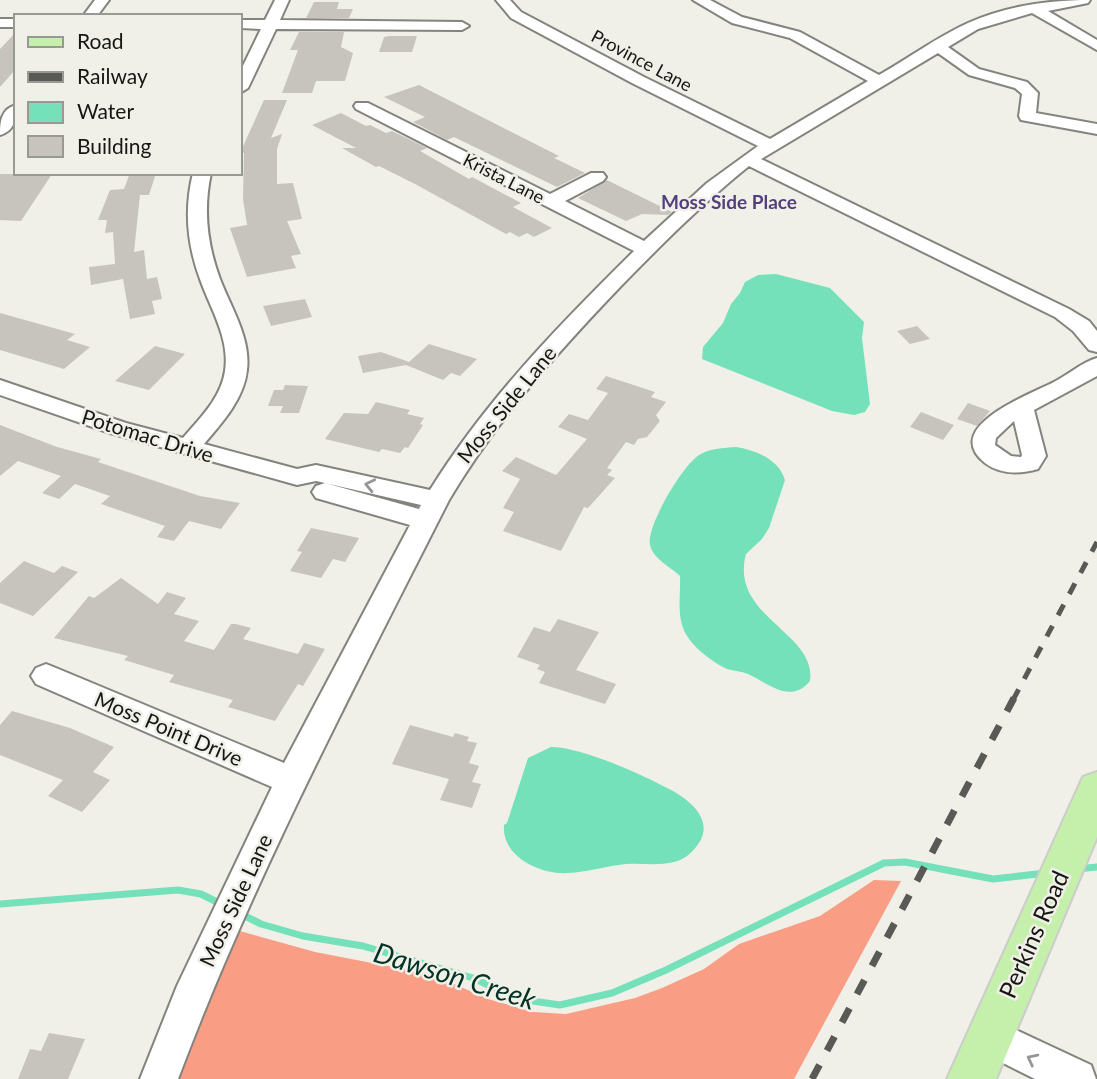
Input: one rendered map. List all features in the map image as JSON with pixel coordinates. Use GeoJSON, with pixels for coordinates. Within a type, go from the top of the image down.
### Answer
{"type":"FeatureCollection","features":[{"type":"Feature","properties":{"kind":"main road","name":"Perkins Road"},"geometry":{"type":"LineString","coordinates":[[971,1079],[1097,789]]}},
{"type":"Feature","properties":{"kind":"street"},"geometry":{"type":"LineString","coordinates":[[242,84],[282,0]]}},
{"type":"Feature","properties":{"kind":"street","name":"Province Lane"},"geometry":{"type":"LineString","coordinates":[[503,0],[505,5],[528,22],[769,145]]}},
{"type":"Feature","properties":{"kind":"street"},"geometry":{"type":"LineString","coordinates":[[700,0],[737,20],[795,35],[877,80]]}},
{"type":"Feature","properties":{"kind":"street","name":"Moss Side Lane"},"geometry":{"type":"LineString","coordinates":[[159,1079],[190,999],[268,827],[431,510],[466,450],[504,400],[571,326],[646,250],[714,184],[748,159],[877,80],[973,26],[1043,7],[1083,0]]}},
{"type":"Feature","properties":{"kind":"street"},"geometry":{"type":"LineString","coordinates":[[1043,7],[1097,34]]}},
{"type":"Feature","properties":{"kind":"street"},"geometry":{"type":"LineString","coordinates":[[1043,7],[1097,46]]}},
{"type":"Feature","properties":{"kind":"street"},"geometry":{"type":"LineString","coordinates":[[242,24],[462,26]]}},
{"type":"Feature","properties":{"kind":"street"},"geometry":{"type":"LineString","coordinates":[[937,46],[974,72],[1021,85],[1030,93],[1027,116],[1097,129]]}},
{"type":"Feature","properties":{"kind":"street","name":"Krista Lane"},"geometry":{"type":"LineString","coordinates":[[362,106],[646,250]]}},
{"type":"Feature","properties":{"kind":"street"},"geometry":{"type":"LineString","coordinates":[[0,130],[14,112]]}},
{"type":"Feature","properties":{"kind":"street"},"geometry":{"type":"LineString","coordinates":[[748,159],[1062,313],[1081,326],[1097,345]]}},
{"type":"Feature","properties":{"kind":"street"},"geometry":{"type":"LineString","coordinates":[[187,448],[218,411],[228,395],[236,373],[237,353],[233,335],[201,248],[196,202],[202,175]]}},
{"type":"Feature","properties":{"kind":"street"},"geometry":{"type":"LineString","coordinates":[[550,201],[597,177]]}},
{"type":"Feature","properties":{"kind":"street"},"geometry":{"type":"LineString","coordinates":[[1022,407],[1093,371],[1097,365]]}},
{"type":"Feature","properties":{"kind":"street","name":"Potomac Drive"},"geometry":{"type":"LineString","coordinates":[[0,387],[118,428],[298,477],[305,487],[431,510]]}},
{"type":"Feature","properties":{"kind":"street","name":"Moss Point Drive"},"geometry":{"type":"LineString","coordinates":[[46,676],[292,781]]}},
{"type":"Feature","properties":{"kind":"street"},"geometry":{"type":"LineString","coordinates":[[988,1036],[1077,1079]]}},
{"type":"Feature","properties":{"kind":"shaded area"},"geometry":{"type":"Polygon","coordinates":[[[874,880],[901,881],[794,1079],[173,1079],[236,930],[315,952],[434,975],[488,999],[533,1012],[566,1014],[635,998],[662,988],[704,969],[739,944],[820,916],[874,880]]]}},
{"type":"Feature","properties":{"kind":"water"},"geometry":{"type":"Polygon","coordinates":[[[776,274],[830,288],[864,322],[862,338],[870,404],[865,412],[854,415],[832,411],[702,359],[703,347],[723,323],[745,282],[758,275],[776,274]]]}},
{"type":"Feature","properties":{"kind":"water"},"geometry":{"type":"Polygon","coordinates":[[[736,447],[751,450],[772,461],[785,480],[769,528],[746,554],[744,576],[750,594],[761,609],[801,649],[809,664],[810,681],[795,691],[779,690],[748,674],[727,669],[697,648],[682,624],[680,576],[658,559],[650,545],[650,536],[660,511],[675,483],[692,461],[708,451],[736,447]]]}},
{"type":"Feature","properties":{"kind":"water"},"geometry":{"type":"Polygon","coordinates":[[[551,747],[564,748],[612,763],[678,794],[692,805],[702,819],[703,835],[699,843],[681,859],[662,864],[626,864],[557,873],[524,861],[509,846],[504,825],[507,823],[528,758],[551,747]]]}},
{"type":"Feature","properties":{"kind":"building"},"geometry":{"type":"Polygon","coordinates":[[[314,2],[339,2],[337,9],[353,9],[349,18],[306,18],[314,2]]]}},
{"type":"Feature","properties":{"kind":"building"},"geometry":{"type":"Polygon","coordinates":[[[299,32],[344,32],[341,47],[353,53],[345,81],[316,81],[312,93],[282,93],[298,50],[290,50],[299,32]]]}},
{"type":"Feature","properties":{"kind":"building"},"geometry":{"type":"Polygon","coordinates":[[[14,34],[14,71],[0,87],[0,49],[14,34]]]}},
{"type":"Feature","properties":{"kind":"building"},"geometry":{"type":"Polygon","coordinates":[[[417,36],[412,52],[379,52],[384,37],[417,36]]]}},
{"type":"Feature","properties":{"kind":"building"},"geometry":{"type":"Polygon","coordinates":[[[419,85],[559,156],[554,158],[585,173],[557,187],[454,137],[447,140],[413,122],[425,117],[384,97],[419,85]]]}},
{"type":"Feature","properties":{"kind":"building"},"geometry":{"type":"Polygon","coordinates":[[[264,100],[287,100],[271,138],[282,134],[277,149],[277,184],[293,183],[302,219],[287,221],[301,254],[291,256],[296,268],[247,277],[230,228],[247,225],[243,199],[242,149],[264,100]]]}},
{"type":"Feature","properties":{"kind":"building"},"geometry":{"type":"Polygon","coordinates":[[[341,113],[366,126],[370,125],[386,133],[392,131],[427,148],[420,151],[469,179],[472,177],[521,203],[513,207],[552,228],[534,237],[527,233],[519,237],[510,232],[506,234],[342,148],[356,148],[312,125],[341,113]]]}},
{"type":"Feature","properties":{"kind":"building"},"geometry":{"type":"Polygon","coordinates":[[[0,174],[51,175],[21,221],[0,220],[0,174]]]}},
{"type":"Feature","properties":{"kind":"building"},"geometry":{"type":"Polygon","coordinates":[[[129,175],[155,175],[149,195],[140,195],[134,252],[144,250],[147,279],[157,277],[162,299],[152,301],[155,314],[130,319],[123,279],[91,285],[89,267],[115,264],[113,232],[105,233],[107,220],[98,220],[110,190],[124,189],[129,175]]]}},
{"type":"Feature","properties":{"kind":"building"},"geometry":{"type":"Polygon","coordinates":[[[607,180],[672,212],[668,215],[642,214],[626,221],[578,198],[607,180]]]}},
{"type":"Feature","properties":{"kind":"building"},"geometry":{"type":"Polygon","coordinates":[[[305,299],[312,317],[271,326],[263,306],[305,299]]]}},
{"type":"Feature","properties":{"kind":"building"},"geometry":{"type":"Polygon","coordinates":[[[0,313],[75,334],[67,340],[90,347],[64,369],[0,350],[0,313]]]}},
{"type":"Feature","properties":{"kind":"building"},"geometry":{"type":"Polygon","coordinates":[[[917,326],[930,339],[910,344],[897,331],[917,326]]]}},
{"type":"Feature","properties":{"kind":"building"},"geometry":{"type":"Polygon","coordinates":[[[429,344],[477,359],[460,376],[451,373],[443,380],[406,365],[363,373],[358,356],[381,352],[409,362],[429,344]]]}},
{"type":"Feature","properties":{"kind":"building"},"geometry":{"type":"Polygon","coordinates":[[[155,346],[185,354],[149,390],[115,381],[155,346]]]}},
{"type":"Feature","properties":{"kind":"building"},"geometry":{"type":"Polygon","coordinates":[[[606,376],[655,392],[651,397],[666,402],[656,415],[660,421],[647,437],[638,439],[634,445],[626,442],[607,468],[612,470],[607,475],[615,478],[588,508],[584,507],[561,551],[503,531],[514,512],[503,508],[520,479],[502,471],[516,457],[556,475],[587,439],[558,427],[569,414],[588,420],[608,393],[596,389],[606,376]]]}},
{"type":"Feature","properties":{"kind":"building"},"geometry":{"type":"Polygon","coordinates":[[[285,385],[308,386],[299,413],[280,413],[283,406],[268,406],[274,390],[283,390],[285,385]]]}},
{"type":"Feature","properties":{"kind":"building"},"geometry":{"type":"Polygon","coordinates":[[[376,402],[410,410],[407,414],[424,418],[420,424],[423,425],[408,448],[405,447],[400,453],[382,449],[379,452],[325,439],[344,413],[368,414],[376,402]]]}},
{"type":"Feature","properties":{"kind":"building"},"geometry":{"type":"Polygon","coordinates":[[[968,403],[990,411],[977,426],[957,419],[968,403]]]}},
{"type":"Feature","properties":{"kind":"building"},"geometry":{"type":"Polygon","coordinates":[[[921,412],[954,425],[943,440],[910,427],[921,412]]]}},
{"type":"Feature","properties":{"kind":"building"},"geometry":{"type":"Polygon","coordinates":[[[0,425],[200,496],[240,503],[221,529],[189,521],[174,541],[157,537],[165,526],[101,504],[110,496],[75,484],[59,499],[42,493],[61,476],[18,461],[0,476],[0,425]]]}},
{"type":"Feature","properties":{"kind":"building"},"geometry":{"type":"Polygon","coordinates":[[[311,528],[359,538],[345,562],[333,559],[321,578],[290,571],[302,552],[297,551],[311,528]]]}},
{"type":"Feature","properties":{"kind":"building"},"geometry":{"type":"Polygon","coordinates":[[[24,561],[54,573],[62,566],[78,572],[33,616],[0,603],[0,583],[24,561]]]}},
{"type":"Feature","properties":{"kind":"building"},"geometry":{"type":"Polygon","coordinates":[[[121,578],[158,604],[167,592],[186,598],[174,614],[199,621],[184,641],[214,650],[231,624],[236,624],[251,628],[243,639],[298,654],[304,643],[325,649],[303,686],[298,684],[275,721],[228,707],[233,700],[169,682],[174,675],[124,660],[128,656],[54,638],[89,596],[94,598],[121,578]]]}},
{"type":"Feature","properties":{"kind":"building"},"geometry":{"type":"Polygon","coordinates":[[[558,619],[599,632],[576,670],[616,684],[605,704],[539,683],[545,672],[537,669],[540,665],[517,657],[534,627],[550,632],[558,619]]]}},
{"type":"Feature","properties":{"kind":"building"},"geometry":{"type":"Polygon","coordinates":[[[12,711],[70,728],[114,747],[93,772],[110,780],[82,812],[48,796],[63,780],[0,755],[0,725],[12,711]]]}},
{"type":"Feature","properties":{"kind":"building"},"geometry":{"type":"Polygon","coordinates":[[[410,725],[453,737],[455,733],[469,737],[467,741],[477,743],[469,763],[479,766],[472,782],[481,784],[472,808],[440,800],[449,779],[392,764],[410,725]]]}},
{"type":"Feature","properties":{"kind":"building"},"geometry":{"type":"Polygon","coordinates":[[[49,1033],[85,1039],[68,1079],[18,1079],[30,1049],[41,1051],[49,1033]]]}},
{"type":"Feature","properties":{"kind":"waterway","name":"Dawson Creek"},"geometry":{"type":"LineString","coordinates":[[239,913],[261,924],[303,936],[363,946],[473,978],[519,999],[560,1005],[612,993],[666,970],[884,863],[905,862],[993,879],[1046,873]]}},
{"type":"Feature","properties":{"kind":"waterway","name":"Dawson Creek"},"geometry":{"type":"LineString","coordinates":[[1077,869],[1097,867]]}},
{"type":"Feature","properties":{"kind":"waterway","name":"Dawson Creek"},"geometry":{"type":"LineString","coordinates":[[0,904],[178,890],[201,894],[221,904]]}},
{"type":"Feature","properties":{"kind":"railway"},"geometry":{"type":"LineString","coordinates":[[1013,700],[1097,542]]}},
{"type":"Feature","properties":{"kind":"railway"},"geometry":{"type":"LineString","coordinates":[[812,1079],[1014,698]]}},
{"type":"Feature","properties":{"kind":"district","name":"Moss Side Place"},"geometry":{"type":"Point","coordinates":[729,201]}}]}
